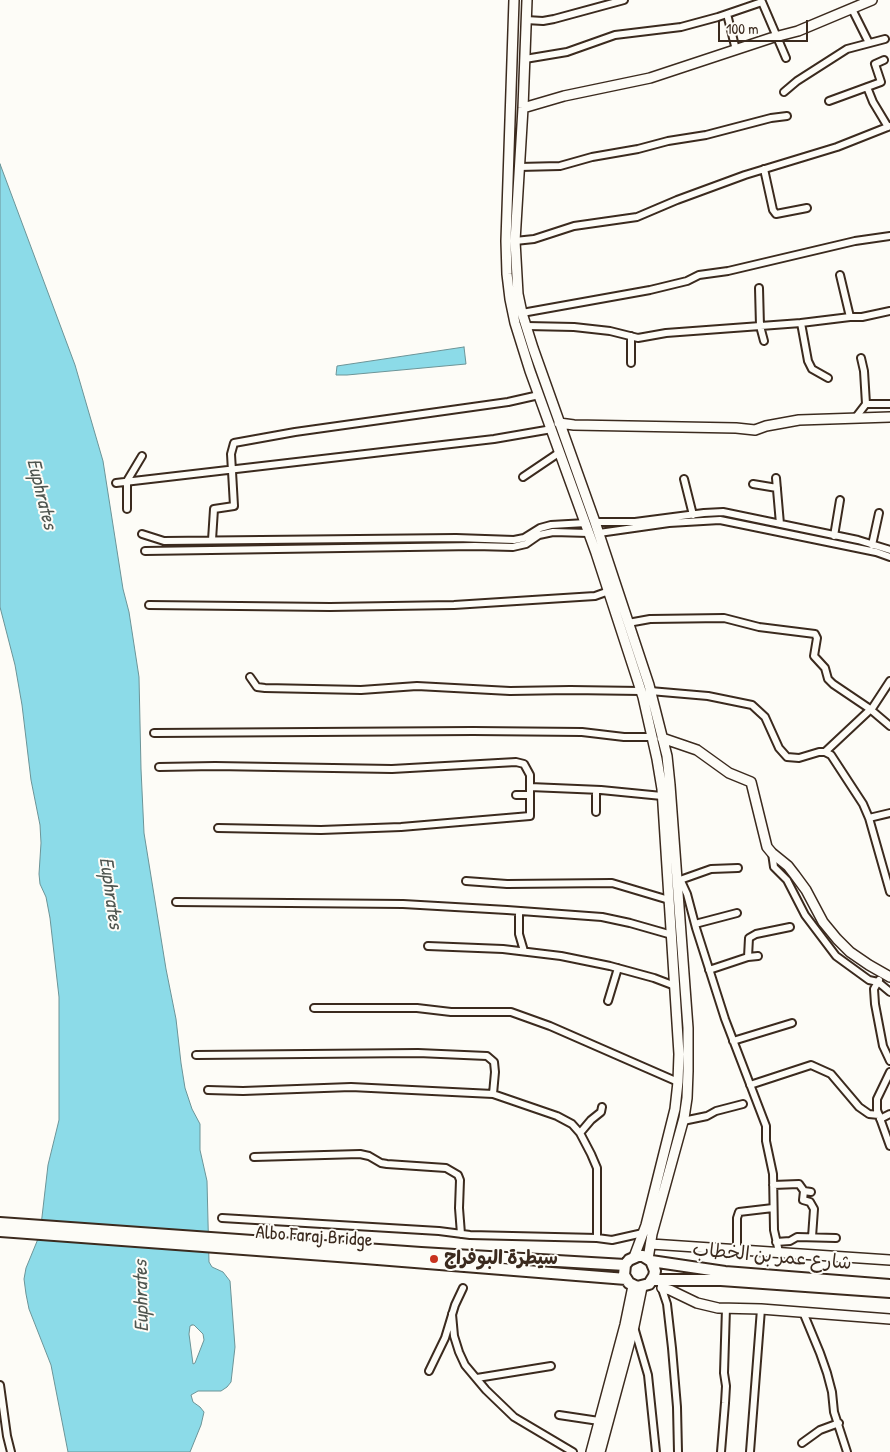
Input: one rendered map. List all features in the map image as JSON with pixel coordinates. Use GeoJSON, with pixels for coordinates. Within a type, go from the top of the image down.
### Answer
{"type":"FeatureCollection","features":[{"type":"Feature","properties":{"kind":"main road"},"geometry":{"type":"LineString","coordinates":[[514,0],[509,132],[507,274],[515,323],[539,395],[556,426],[560,452],[590,522]]}},
{"type":"Feature","properties":{"kind":"main road"},"geometry":{"type":"LineString","coordinates":[[527,0],[522,132],[515,241],[518,294],[556,426],[594,533],[646,691]]}},
{"type":"Feature","properties":{"kind":"main road"},"geometry":{"type":"LineString","coordinates":[[523,108],[564,96],[650,78],[777,36],[798,31],[852,9],[860,2],[872,0]]}},
{"type":"Feature","properties":{"kind":"main road"},"geometry":{"type":"LineString","coordinates":[[509,132],[522,132]]}},
{"type":"Feature","properties":{"kind":"main road"},"geometry":{"type":"LineString","coordinates":[[556,426],[736,428],[755,430],[799,420],[890,417]]}},
{"type":"Feature","properties":{"kind":"main road"},"geometry":{"type":"LineString","coordinates":[[613,595],[628,623],[657,738],[657,759],[670,848],[679,878],[688,1028],[687,1098],[683,1121],[652,1234],[650,1260],[658,1283]]}},
{"type":"Feature","properties":{"kind":"main road"},"geometry":{"type":"LineString","coordinates":[[598,1452],[634,1326],[634,1284],[624,1270],[625,1265],[634,1257],[644,1233],[675,1109],[678,1082],[679,1054],[669,900],[670,848],[667,756],[657,738]]}},
{"type":"Feature","properties":{"kind":"main road"},"geometry":{"type":"LineString","coordinates":[[657,738],[697,750],[730,774],[751,782],[767,847],[795,874],[823,922],[844,946],[868,965],[887,974]]}},
{"type":"Feature","properties":{"kind":"main road","name":"Albo Faraj Bridge"},"geometry":{"type":"LineString","coordinates":[[0,1223],[319,1250],[634,1284]]}},
{"type":"Feature","properties":{"kind":"main road","name":"Albo Faraj Bridge"},"geometry":{"type":"LineString","coordinates":[[0,1231],[319,1250],[625,1265]]}},
{"type":"Feature","properties":{"kind":"main road"},"geometry":{"type":"LineString","coordinates":[[651,1244],[890,1260]]}},
{"type":"Feature","properties":{"kind":"main road","name":"شارع عمر بن الخطاب"},"geometry":{"type":"LineString","coordinates":[[634,1257],[638,1256],[650,1260],[768,1276],[890,1285]]}},
{"type":"Feature","properties":{"kind":"main road","name":"شارع عمر بن الخطاب"},"geometry":{"type":"LineString","coordinates":[[658,1283],[721,1280],[890,1292]]}},
{"type":"Feature","properties":{"kind":"main road"},"geometry":{"type":"LineString","coordinates":[[634,1284],[658,1283],[697,1304],[726,1308],[890,1318]]}},
{"type":"Feature","properties":{"kind":"main road"},"geometry":{"type":"LineString","coordinates":[[598,1452],[599,1422],[634,1284]]}},
{"type":"Feature","properties":{"kind":"street"},"geometry":{"type":"LineString","coordinates":[[526,20],[543,21],[554,19],[624,0]]}},
{"type":"Feature","properties":{"kind":"street"},"geometry":{"type":"LineString","coordinates":[[525,59],[567,52],[615,35],[681,27],[762,2],[786,58]]}},
{"type":"Feature","properties":{"kind":"street"},"geometry":{"type":"LineString","coordinates":[[852,9],[869,43]]}},
{"type":"Feature","properties":{"kind":"street"},"geometry":{"type":"LineString","coordinates":[[727,14],[736,50]]}},
{"type":"Feature","properties":{"kind":"street"},"geometry":{"type":"LineString","coordinates":[[784,92],[797,81],[847,49],[885,39]]}},
{"type":"Feature","properties":{"kind":"street"},"geometry":{"type":"LineString","coordinates":[[829,101],[881,82],[875,64],[884,60]]}},
{"type":"Feature","properties":{"kind":"street"},"geometry":{"type":"LineString","coordinates":[[515,241],[534,240],[574,226],[637,217],[677,200],[764,169],[837,147],[889,126],[873,102],[867,87]]}},
{"type":"Feature","properties":{"kind":"street"},"geometry":{"type":"LineString","coordinates":[[520,167],[560,166],[592,157],[706,135],[771,118],[787,116]]}},
{"type":"Feature","properties":{"kind":"street"},"geometry":{"type":"LineString","coordinates":[[764,169],[773,210],[776,214],[808,208]]}},
{"type":"Feature","properties":{"kind":"street"},"geometry":{"type":"LineString","coordinates":[[522,313],[650,290],[686,281],[699,275],[728,271],[855,241],[890,236]]}},
{"type":"Feature","properties":{"kind":"street"},"geometry":{"type":"LineString","coordinates":[[840,275],[850,317]]}},
{"type":"Feature","properties":{"kind":"street"},"geometry":{"type":"LineString","coordinates":[[759,288],[760,326],[764,341]]}},
{"type":"Feature","properties":{"kind":"street"},"geometry":{"type":"LineString","coordinates":[[527,326],[574,327],[610,331],[638,338],[666,333],[801,324],[862,317],[890,311]]}},
{"type":"Feature","properties":{"kind":"street"},"geometry":{"type":"LineString","coordinates":[[801,324],[808,361],[812,368],[828,378]]}},
{"type":"Feature","properties":{"kind":"street"},"geometry":{"type":"LineString","coordinates":[[632,336],[632,363]]}},
{"type":"Feature","properties":{"kind":"street"},"geometry":{"type":"LineString","coordinates":[[856,417],[866,404],[864,371],[861,358]]}},
{"type":"Feature","properties":{"kind":"street"},"geometry":{"type":"LineString","coordinates":[[212,540],[214,509],[234,506],[231,454],[234,443],[296,432],[508,402],[539,395]]}},
{"type":"Feature","properties":{"kind":"street"},"geometry":{"type":"LineString","coordinates":[[866,404],[890,404]]}},
{"type":"Feature","properties":{"kind":"street"},"geometry":{"type":"LineString","coordinates":[[116,483],[494,439],[556,426]]}},
{"type":"Feature","properties":{"kind":"street"},"geometry":{"type":"LineString","coordinates":[[523,477],[560,452]]}},
{"type":"Feature","properties":{"kind":"street"},"geometry":{"type":"LineString","coordinates":[[127,509],[127,481],[142,456]]}},
{"type":"Feature","properties":{"kind":"street"},"geometry":{"type":"LineString","coordinates":[[776,478],[780,524]]}},
{"type":"Feature","properties":{"kind":"street"},"geometry":{"type":"LineString","coordinates":[[684,479],[693,515]]}},
{"type":"Feature","properties":{"kind":"street"},"geometry":{"type":"LineString","coordinates":[[753,484],[777,488]]}},
{"type":"Feature","properties":{"kind":"street"},"geometry":{"type":"LineString","coordinates":[[834,536],[840,500]]}},
{"type":"Feature","properties":{"kind":"street"},"geometry":{"type":"LineString","coordinates":[[142,534],[164,541],[456,538],[514,540],[524,538],[545,527],[590,522],[624,523],[723,512],[890,550]]}},
{"type":"Feature","properties":{"kind":"street"},"geometry":{"type":"LineString","coordinates":[[872,545],[879,513]]}},
{"type":"Feature","properties":{"kind":"street"},"geometry":{"type":"LineString","coordinates":[[145,551],[513,547],[526,544],[540,535],[552,532],[594,533],[677,522],[720,520],[876,552],[890,557]]}},
{"type":"Feature","properties":{"kind":"street"},"geometry":{"type":"LineString","coordinates":[[148,605],[330,607],[454,605],[613,595]]}},
{"type":"Feature","properties":{"kind":"street"},"geometry":{"type":"LineString","coordinates":[[628,623],[650,619],[724,618],[759,627],[815,634],[817,638],[814,656],[824,668],[828,679],[890,726]]}},
{"type":"Feature","properties":{"kind":"street"},"geometry":{"type":"LineString","coordinates":[[250,677],[257,687],[265,688],[361,690],[417,686],[510,691],[646,691],[708,696],[752,705],[760,710],[766,717],[780,748],[787,757],[799,758],[825,752],[873,707],[890,681]]}},
{"type":"Feature","properties":{"kind":"street"},"geometry":{"type":"LineString","coordinates":[[154,733],[491,731],[582,732],[624,737],[657,738]]}},
{"type":"Feature","properties":{"kind":"street"},"geometry":{"type":"LineString","coordinates":[[825,752],[831,755],[863,804],[869,818],[890,892]]}},
{"type":"Feature","properties":{"kind":"street"},"geometry":{"type":"LineString","coordinates":[[159,767],[392,769],[516,762],[524,764],[528,768],[530,816],[392,827],[321,830],[218,828]]}},
{"type":"Feature","properties":{"kind":"street"},"geometry":{"type":"LineString","coordinates":[[530,787],[662,796]]}},
{"type":"Feature","properties":{"kind":"street"},"geometry":{"type":"LineString","coordinates":[[596,790],[596,812]]}},
{"type":"Feature","properties":{"kind":"street"},"geometry":{"type":"LineString","coordinates":[[516,795],[530,795]]}},
{"type":"Feature","properties":{"kind":"street"},"geometry":{"type":"LineString","coordinates":[[869,818],[890,813]]}},
{"type":"Feature","properties":{"kind":"street"},"geometry":{"type":"LineString","coordinates":[[772,853],[774,867],[787,880],[815,930],[836,956],[869,980],[878,982],[890,992]]}},
{"type":"Feature","properties":{"kind":"street"},"geometry":{"type":"LineString","coordinates":[[738,868],[711,869],[679,878],[687,894],[709,970],[733,1041],[766,1126],[766,1142],[771,1162],[773,1185],[776,1242],[779,1252]]}},
{"type":"Feature","properties":{"kind":"street"},"geometry":{"type":"LineString","coordinates":[[466,881],[507,884],[612,883],[669,900]]}},
{"type":"Feature","properties":{"kind":"street"},"geometry":{"type":"LineString","coordinates":[[176,902],[403,904],[519,910],[602,917],[672,935]]}},
{"type":"Feature","properties":{"kind":"street"},"geometry":{"type":"LineString","coordinates":[[800,905],[813,902]]}},
{"type":"Feature","properties":{"kind":"street"},"geometry":{"type":"LineString","coordinates":[[519,910],[519,934],[524,951]]}},
{"type":"Feature","properties":{"kind":"street"},"geometry":{"type":"LineString","coordinates":[[695,924],[737,913]]}},
{"type":"Feature","properties":{"kind":"street"},"geometry":{"type":"LineString","coordinates":[[748,957],[749,938],[756,934],[790,927]]}},
{"type":"Feature","properties":{"kind":"street"},"geometry":{"type":"LineString","coordinates":[[428,946],[502,949],[561,956],[618,968],[675,986]]}},
{"type":"Feature","properties":{"kind":"street"},"geometry":{"type":"LineString","coordinates":[[836,956],[844,946]]}},
{"type":"Feature","properties":{"kind":"street"},"geometry":{"type":"LineString","coordinates":[[709,970],[748,957],[758,956]]}},
{"type":"Feature","properties":{"kind":"street"},"geometry":{"type":"LineString","coordinates":[[608,1001],[618,968]]}},
{"type":"Feature","properties":{"kind":"street"},"geometry":{"type":"LineString","coordinates":[[887,974],[878,982],[874,989],[883,1046],[890,1061]]}},
{"type":"Feature","properties":{"kind":"street"},"geometry":{"type":"LineString","coordinates":[[314,1008],[417,1008],[451,1012],[511,1012],[558,1030],[678,1082]]}},
{"type":"Feature","properties":{"kind":"street"},"geometry":{"type":"LineString","coordinates":[[733,1041],[792,1024]]}},
{"type":"Feature","properties":{"kind":"street"},"geometry":{"type":"LineString","coordinates":[[196,1055],[418,1054],[487,1056],[494,1062],[493,1094]]}},
{"type":"Feature","properties":{"kind":"street"},"geometry":{"type":"LineString","coordinates":[[750,1085],[811,1065],[831,1074],[859,1107],[869,1114],[879,1117],[890,1114]]}},
{"type":"Feature","properties":{"kind":"street"},"geometry":{"type":"LineString","coordinates":[[890,1072],[880,1089],[877,1099],[879,1117],[890,1146]]}},
{"type":"Feature","properties":{"kind":"street"},"geometry":{"type":"LineString","coordinates":[[208,1090],[244,1091],[351,1087],[493,1094],[558,1116],[572,1124],[580,1134],[597,1168],[598,1238]]}},
{"type":"Feature","properties":{"kind":"street"},"geometry":{"type":"LineString","coordinates":[[683,1121],[707,1116],[716,1111],[742,1104]]}},
{"type":"Feature","properties":{"kind":"street"},"geometry":{"type":"LineString","coordinates":[[580,1134],[591,1120],[601,1112],[602,1108]]}},
{"type":"Feature","properties":{"kind":"street"},"geometry":{"type":"LineString","coordinates":[[254,1157],[360,1154],[387,1164],[446,1168],[458,1175],[460,1180],[459,1208],[461,1234]]}},
{"type":"Feature","properties":{"kind":"street"},"geometry":{"type":"LineString","coordinates":[[773,1185],[799,1184],[807,1192],[803,1200],[810,1202],[814,1209],[812,1237]]}},
{"type":"Feature","properties":{"kind":"street"},"geometry":{"type":"LineString","coordinates":[[737,1249],[737,1218],[739,1212],[773,1208]]}},
{"type":"Feature","properties":{"kind":"street"},"geometry":{"type":"LineString","coordinates":[[222,1218],[461,1234],[612,1240],[644,1233]]}},
{"type":"Feature","properties":{"kind":"street"},"geometry":{"type":"LineString","coordinates":[[776,1242],[790,1241],[797,1237],[836,1238]]}},
{"type":"Feature","properties":{"kind":"street"},"geometry":{"type":"LineString","coordinates":[[658,1283],[667,1304],[677,1407],[678,1452]]}},
{"type":"Feature","properties":{"kind":"street"},"geometry":{"type":"LineString","coordinates":[[429,1371],[445,1338],[452,1314],[463,1288]]}},
{"type":"Feature","properties":{"kind":"street"},"geometry":{"type":"LineString","coordinates":[[722,1452],[726,1386],[724,1372],[726,1308]]}},
{"type":"Feature","properties":{"kind":"street"},"geometry":{"type":"LineString","coordinates":[[750,1452],[761,1309]]}},
{"type":"Feature","properties":{"kind":"street"},"geometry":{"type":"LineString","coordinates":[[803,1312],[823,1360],[832,1392],[834,1412],[847,1452]]}},
{"type":"Feature","properties":{"kind":"street"},"geometry":{"type":"LineString","coordinates":[[452,1314],[454,1336],[459,1352],[465,1364],[486,1390],[514,1417],[572,1452]]}},
{"type":"Feature","properties":{"kind":"street"},"geometry":{"type":"LineString","coordinates":[[634,1326],[648,1375],[656,1452]]}},
{"type":"Feature","properties":{"kind":"street"},"geometry":{"type":"LineString","coordinates":[[477,1378],[551,1366]]}},
{"type":"Feature","properties":{"kind":"street"},"geometry":{"type":"LineString","coordinates":[[0,1385],[11,1452]]}},
{"type":"Feature","properties":{"kind":"street"},"geometry":{"type":"LineString","coordinates":[[559,1415],[599,1422]]}},
{"type":"Feature","properties":{"kind":"street"},"geometry":{"type":"LineString","coordinates":[[802,1444],[820,1430],[839,1423]]}},
{"type":"Feature","properties":{"kind":"water","name":"Euphrates"},"geometry":{"type":"Polygon","coordinates":[[[0,164],[75,365],[103,461],[139,677],[144,833],[176,1019],[185,1088],[192,1109],[200,1124],[200,1150],[207,1181],[209,1262],[212,1267],[223,1272],[230,1281],[235,1347],[231,1382],[221,1391],[198,1391],[191,1395],[193,1402],[204,1412],[190,1452],[68,1452],[51,1365],[29,1309],[24,1279],[26,1268],[40,1234],[48,1165],[59,1120],[59,997],[50,918],[46,897],[40,884],[40,825],[31,780],[22,705],[15,665],[0,607],[0,164]],[[194,1325],[190,1326],[189,1334],[193,1364],[204,1340],[203,1334],[194,1325]]]}},
{"type":"Feature","properties":{"kind":"water"},"geometry":{"type":"Polygon","coordinates":[[[464,347],[466,364],[336,375],[337,366],[464,347]]]}},
{"type":"Feature","properties":{"kind":"place","name":"سيطرة البوفراج"},"geometry":{"type":"Point","coordinates":[434,1259]}}]}
